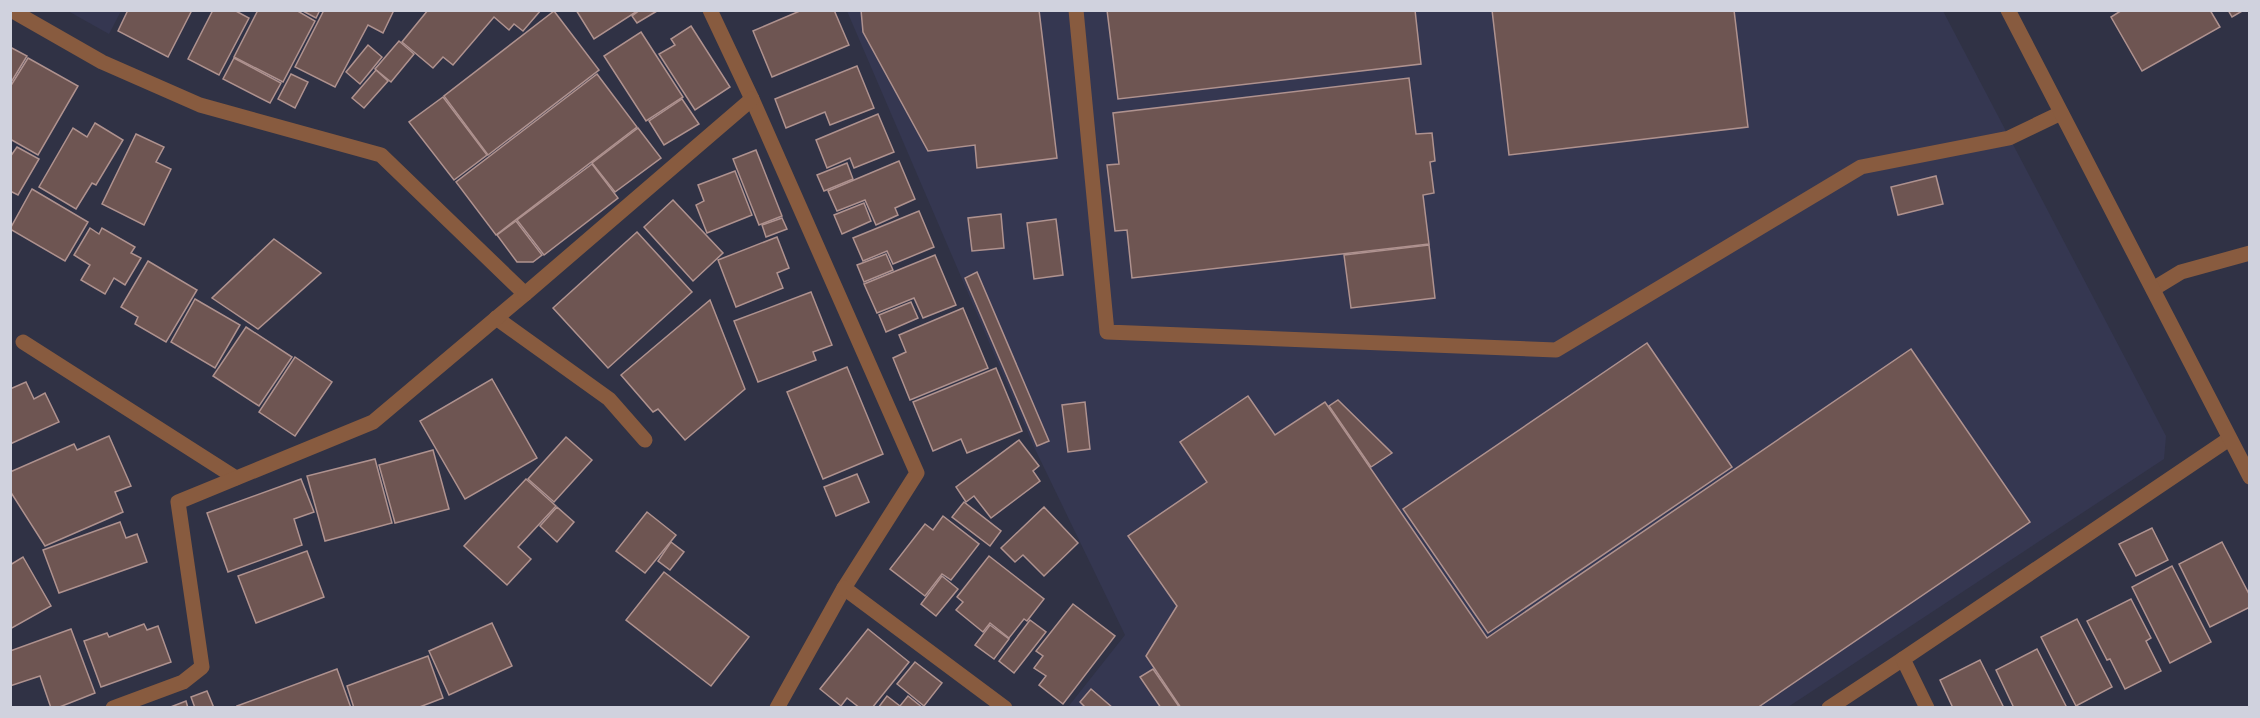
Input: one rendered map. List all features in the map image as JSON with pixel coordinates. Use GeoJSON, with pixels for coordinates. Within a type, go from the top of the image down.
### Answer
{"type":"FeatureCollection","features":[{"type":"Feature","properties":{"kind":"street"},"geometry":{"type":"LineString","coordinates":[[11,10],[102,62],[200,105],[381,155],[525,294]]}},
{"type":"Feature","properties":{"kind":"street"},"geometry":{"type":"LineString","coordinates":[[710,10],[752,99],[917,473],[844,588],[777,708]]}},
{"type":"Feature","properties":{"kind":"street"},"geometry":{"type":"LineString","coordinates":[[1076,10],[1107,332],[1556,350],[1861,167],[2009,138],[2061,113]]}},
{"type":"Feature","properties":{"kind":"street"},"geometry":{"type":"LineString","coordinates":[[2008,10],[2250,477]]}},
{"type":"Feature","properties":{"kind":"street"},"geometry":{"type":"LineString","coordinates":[[113,708],[183,682],[202,667],[178,502],[373,422],[752,99]]}},
{"type":"Feature","properties":{"kind":"street"},"geometry":{"type":"LineString","coordinates":[[2153,289],[2181,272],[2250,253]]}},
{"type":"Feature","properties":{"kind":"street"},"geometry":{"type":"LineString","coordinates":[[496,318],[609,399],[645,440]]}},
{"type":"Feature","properties":{"kind":"street"},"geometry":{"type":"LineString","coordinates":[[23,342],[236,478]]}},
{"type":"Feature","properties":{"kind":"street"},"geometry":{"type":"LineString","coordinates":[[1829,708],[2229,439]]}},
{"type":"Feature","properties":{"kind":"street"},"geometry":{"type":"LineString","coordinates":[[844,588],[1005,708]]}},
{"type":"Feature","properties":{"kind":"street"},"geometry":{"type":"LineString","coordinates":[[1903,659],[1927,708]]}},
{"type":"Feature","properties":{"kind":"shaded area"},"geometry":{"type":"Polygon","coordinates":[[[68,11],[121,11],[109,34],[68,11]]]}},
{"type":"Feature","properties":{"kind":"shaded area"},"geometry":{"type":"Polygon","coordinates":[[[847,11],[1943,11],[2166,436],[2164,459],[1788,707],[1068,707],[1125,635],[1035,449],[847,11]]]}},
{"type":"Feature","properties":{"kind":"building"},"geometry":{"type":"Polygon","coordinates":[[[128,10],[192,10],[168,57],[118,31],[128,10]]]}},
{"type":"Feature","properties":{"kind":"building"},"geometry":{"type":"Polygon","coordinates":[[[213,10],[234,10],[249,18],[219,75],[188,59],[213,10]]]}},
{"type":"Feature","properties":{"kind":"building"},"geometry":{"type":"Polygon","coordinates":[[[258,10],[296,10],[315,21],[283,82],[234,57],[258,10]]]}},
{"type":"Feature","properties":{"kind":"building"},"geometry":{"type":"Polygon","coordinates":[[[301,10],[320,10],[316,18],[301,10]]]}},
{"type":"Feature","properties":{"kind":"building"},"geometry":{"type":"Polygon","coordinates":[[[324,10],[394,10],[383,33],[368,25],[335,87],[295,67],[324,10]]]}},
{"type":"Feature","properties":{"kind":"building"},"geometry":{"type":"Polygon","coordinates":[[[428,10],[541,10],[523,31],[514,24],[509,30],[494,17],[453,65],[443,57],[433,68],[402,42],[428,10]]]}},
{"type":"Feature","properties":{"kind":"building"},"geometry":{"type":"Polygon","coordinates":[[[576,10],[639,10],[594,39],[576,10]]]}},
{"type":"Feature","properties":{"kind":"building"},"geometry":{"type":"Polygon","coordinates":[[[640,10],[657,11],[637,23],[632,16],[640,10]]]}},
{"type":"Feature","properties":{"kind":"building"},"geometry":{"type":"Polygon","coordinates":[[[802,10],[834,10],[849,45],[772,77],[753,31],[802,10]]]}},
{"type":"Feature","properties":{"kind":"building"},"geometry":{"type":"Polygon","coordinates":[[[861,10],[1039,10],[1057,158],[977,168],[975,145],[928,151],[863,32],[861,10]]]}},
{"type":"Feature","properties":{"kind":"building"},"geometry":{"type":"Polygon","coordinates":[[[1107,10],[1415,10],[1421,64],[1118,99],[1107,10]]]}},
{"type":"Feature","properties":{"kind":"building"},"geometry":{"type":"Polygon","coordinates":[[[1492,10],[1734,10],[1748,127],[1509,155],[1492,10]]]}},
{"type":"Feature","properties":{"kind":"building"},"geometry":{"type":"Polygon","coordinates":[[[2122,10],[2210,10],[2220,27],[2142,71],[2111,17],[2122,10]]]}},
{"type":"Feature","properties":{"kind":"building"},"geometry":{"type":"Polygon","coordinates":[[[2228,10],[2244,10],[2232,17],[2228,10]]]}},
{"type":"Feature","properties":{"kind":"building"},"geometry":{"type":"Polygon","coordinates":[[[554,11],[599,70],[488,155],[444,96],[554,11]]]}},
{"type":"Feature","properties":{"kind":"building"},"geometry":{"type":"Polygon","coordinates":[[[691,26],[730,87],[695,110],[659,54],[675,45],[671,39],[691,26]]]}},
{"type":"Feature","properties":{"kind":"building"},"geometry":{"type":"Polygon","coordinates":[[[641,32],[683,97],[646,121],[604,56],[641,32]]]}},
{"type":"Feature","properties":{"kind":"building"},"geometry":{"type":"Polygon","coordinates":[[[399,41],[414,54],[391,82],[375,69],[399,41]]]}},
{"type":"Feature","properties":{"kind":"building"},"geometry":{"type":"Polygon","coordinates":[[[368,45],[382,57],[360,84],[346,72],[368,45]]]}},
{"type":"Feature","properties":{"kind":"building"},"geometry":{"type":"Polygon","coordinates":[[[10,47],[27,56],[10,84],[10,47]]]}},
{"type":"Feature","properties":{"kind":"building"},"geometry":{"type":"Polygon","coordinates":[[[28,58],[78,86],[38,155],[10,139],[10,87],[28,58]]]}},
{"type":"Feature","properties":{"kind":"building"},"geometry":{"type":"Polygon","coordinates":[[[234,58],[281,83],[270,103],[223,79],[234,58]]]}},
{"type":"Feature","properties":{"kind":"building"},"geometry":{"type":"Polygon","coordinates":[[[857,66],[874,108],[830,125],[825,112],[786,128],[775,99],[857,66]]]}},
{"type":"Feature","properties":{"kind":"building"},"geometry":{"type":"Polygon","coordinates":[[[376,70],[388,81],[364,108],[352,98],[376,70]]]}},
{"type":"Feature","properties":{"kind":"building"},"geometry":{"type":"Polygon","coordinates":[[[291,74],[308,82],[295,108],[278,99],[291,74]]]}},
{"type":"Feature","properties":{"kind":"building"},"geometry":{"type":"Polygon","coordinates":[[[597,74],[637,127],[496,235],[456,182],[597,74]]]}},
{"type":"Feature","properties":{"kind":"building"},"geometry":{"type":"Polygon","coordinates":[[[1409,78],[1416,134],[1432,133],[1435,161],[1430,162],[1434,193],[1423,195],[1429,244],[1132,278],[1127,230],[1115,231],[1107,165],[1119,164],[1113,113],[1409,78]]]}},
{"type":"Feature","properties":{"kind":"building"},"geometry":{"type":"Polygon","coordinates":[[[443,97],[487,155],[454,180],[409,122],[443,97]]]}},
{"type":"Feature","properties":{"kind":"building"},"geometry":{"type":"Polygon","coordinates":[[[682,99],[699,124],[664,145],[649,121],[682,99]]]}},
{"type":"Feature","properties":{"kind":"building"},"geometry":{"type":"Polygon","coordinates":[[[878,114],[894,152],[854,168],[850,158],[827,168],[816,140],[878,114]]]}},
{"type":"Feature","properties":{"kind":"building"},"geometry":{"type":"Polygon","coordinates":[[[95,123],[123,140],[96,185],[92,183],[76,209],[39,187],[73,128],[87,137],[95,123]]]}},
{"type":"Feature","properties":{"kind":"building"},"geometry":{"type":"Polygon","coordinates":[[[638,128],[661,158],[615,192],[592,163],[638,128]]]}},
{"type":"Feature","properties":{"kind":"building"},"geometry":{"type":"Polygon","coordinates":[[[136,134],[164,147],[156,162],[171,169],[144,225],[102,204],[136,134]]]}},
{"type":"Feature","properties":{"kind":"building"},"geometry":{"type":"Polygon","coordinates":[[[17,147],[39,159],[18,195],[10,191],[10,157],[17,147]]]}},
{"type":"Feature","properties":{"kind":"building"},"geometry":{"type":"Polygon","coordinates":[[[756,150],[782,216],[759,225],[733,159],[756,150]]]}},
{"type":"Feature","properties":{"kind":"building"},"geometry":{"type":"Polygon","coordinates":[[[899,161],[915,199],[895,208],[898,215],[876,225],[865,200],[837,211],[828,191],[899,161]]]}},
{"type":"Feature","properties":{"kind":"building"},"geometry":{"type":"Polygon","coordinates":[[[847,163],[853,179],[824,191],[817,175],[847,163]]]}},
{"type":"Feature","properties":{"kind":"building"},"geometry":{"type":"Polygon","coordinates":[[[592,164],[618,198],[544,255],[517,220],[592,164]]]}},
{"type":"Feature","properties":{"kind":"building"},"geometry":{"type":"Polygon","coordinates":[[[735,171],[752,215],[707,233],[696,205],[704,201],[698,185],[735,171]]]}},
{"type":"Feature","properties":{"kind":"building"},"geometry":{"type":"Polygon","coordinates":[[[1936,176],[1943,204],[1898,215],[1891,187],[1936,176]]]}},
{"type":"Feature","properties":{"kind":"building"},"geometry":{"type":"Polygon","coordinates":[[[32,189],[88,222],[65,261],[10,229],[32,189]]]}},
{"type":"Feature","properties":{"kind":"building"},"geometry":{"type":"Polygon","coordinates":[[[673,200],[723,253],[693,281],[644,227],[673,200]]]}},
{"type":"Feature","properties":{"kind":"building"},"geometry":{"type":"Polygon","coordinates":[[[864,203],[871,221],[842,234],[834,215],[864,203]]]}},
{"type":"Feature","properties":{"kind":"building"},"geometry":{"type":"Polygon","coordinates":[[[919,211],[934,247],[893,264],[887,251],[863,261],[853,238],[919,211]]]}},
{"type":"Feature","properties":{"kind":"building"},"geometry":{"type":"Polygon","coordinates":[[[1001,214],[1004,248],[972,251],[968,218],[1001,214]]]}},
{"type":"Feature","properties":{"kind":"building"},"geometry":{"type":"Polygon","coordinates":[[[782,218],[787,229],[766,237],[762,225],[782,218]]]}},
{"type":"Feature","properties":{"kind":"building"},"geometry":{"type":"Polygon","coordinates":[[[1056,219],[1063,275],[1034,279],[1027,223],[1056,219]]]}},
{"type":"Feature","properties":{"kind":"building"},"geometry":{"type":"Polygon","coordinates":[[[516,221],[542,255],[533,262],[517,262],[497,235],[516,221]]]}},
{"type":"Feature","properties":{"kind":"building"},"geometry":{"type":"Polygon","coordinates":[[[90,228],[99,234],[102,228],[135,247],[131,253],[141,258],[125,285],[114,278],[105,294],[81,280],[90,265],[74,255],[90,228]]]}},
{"type":"Feature","properties":{"kind":"building"},"geometry":{"type":"Polygon","coordinates":[[[637,232],[692,292],[608,368],[553,308],[637,232]]]}},
{"type":"Feature","properties":{"kind":"building"},"geometry":{"type":"Polygon","coordinates":[[[777,237],[789,268],[777,273],[783,288],[736,307],[718,260],[777,237]]]}},
{"type":"Feature","properties":{"kind":"building"},"geometry":{"type":"Polygon","coordinates":[[[274,239],[321,273],[258,329],[212,298],[274,239]]]}},
{"type":"Feature","properties":{"kind":"building"},"geometry":{"type":"Polygon","coordinates":[[[1429,245],[1435,298],[1351,308],[1344,255],[1429,245]]]}},
{"type":"Feature","properties":{"kind":"building"},"geometry":{"type":"Polygon","coordinates":[[[886,254],[893,270],[864,282],[857,265],[886,254]]]}},
{"type":"Feature","properties":{"kind":"building"},"geometry":{"type":"Polygon","coordinates":[[[935,255],[956,305],[923,318],[914,298],[877,313],[864,284],[935,255]]]}},
{"type":"Feature","properties":{"kind":"building"},"geometry":{"type":"Polygon","coordinates":[[[148,261],[197,290],[166,342],[135,324],[138,317],[121,307],[148,261]]]}},
{"type":"Feature","properties":{"kind":"building"},"geometry":{"type":"Polygon","coordinates":[[[977,272],[1049,441],[1037,446],[965,278],[977,272]]]}},
{"type":"Feature","properties":{"kind":"building"},"geometry":{"type":"Polygon","coordinates":[[[811,292],[832,345],[813,352],[816,360],[758,382],[734,321],[811,292]]]}},
{"type":"Feature","properties":{"kind":"building"},"geometry":{"type":"Polygon","coordinates":[[[195,299],[240,325],[215,368],[171,342],[195,299]]]}},
{"type":"Feature","properties":{"kind":"building"},"geometry":{"type":"Polygon","coordinates":[[[710,300],[745,389],[685,440],[658,409],[653,412],[621,375],[710,300]]]}},
{"type":"Feature","properties":{"kind":"building"},"geometry":{"type":"Polygon","coordinates":[[[911,302],[918,318],[886,332],[879,315],[911,302]]]}},
{"type":"Feature","properties":{"kind":"building"},"geometry":{"type":"Polygon","coordinates":[[[963,308],[988,368],[910,400],[893,358],[906,352],[899,335],[963,308]]]}},
{"type":"Feature","properties":{"kind":"building"},"geometry":{"type":"Polygon","coordinates":[[[246,327],[292,357],[259,406],[213,376],[246,327]]]}},
{"type":"Feature","properties":{"kind":"building"},"geometry":{"type":"Polygon","coordinates":[[[1647,343],[1732,467],[1488,633],[1403,509],[1647,343]]]}},
{"type":"Feature","properties":{"kind":"building"},"geometry":{"type":"Polygon","coordinates":[[[1911,349],[2030,522],[1757,708],[1181,708],[1146,656],[1177,606],[1128,536],[1207,482],[1180,442],[1248,396],[1275,435],[1325,402],[1487,638],[1911,349]]]}},
{"type":"Feature","properties":{"kind":"building"},"geometry":{"type":"Polygon","coordinates":[[[295,357],[332,382],[295,436],[259,412],[295,357]]]}},
{"type":"Feature","properties":{"kind":"building"},"geometry":{"type":"Polygon","coordinates":[[[847,367],[883,454],[823,479],[787,392],[847,367]]]}},
{"type":"Feature","properties":{"kind":"building"},"geometry":{"type":"Polygon","coordinates":[[[996,368],[1022,431],[967,453],[961,439],[933,451],[913,402],[996,368]]]}},
{"type":"Feature","properties":{"kind":"building"},"geometry":{"type":"Polygon","coordinates":[[[492,379],[537,458],[465,499],[420,421],[492,379]]]}},
{"type":"Feature","properties":{"kind":"building"},"geometry":{"type":"Polygon","coordinates":[[[26,382],[34,399],[45,393],[59,422],[10,444],[10,389],[26,382]]]}},
{"type":"Feature","properties":{"kind":"building"},"geometry":{"type":"Polygon","coordinates":[[[1338,400],[1392,453],[1371,467],[1329,406],[1338,400]]]}},
{"type":"Feature","properties":{"kind":"building"},"geometry":{"type":"Polygon","coordinates":[[[1085,402],[1090,449],[1068,452],[1062,405],[1085,402]]]}},
{"type":"Feature","properties":{"kind":"building"},"geometry":{"type":"Polygon","coordinates":[[[109,436],[131,486],[115,492],[123,512],[45,546],[10,491],[10,472],[74,444],[77,450],[109,436]]]}},
{"type":"Feature","properties":{"kind":"building"},"geometry":{"type":"Polygon","coordinates":[[[566,437],[592,460],[554,502],[528,479],[566,437]]]}},
{"type":"Feature","properties":{"kind":"building"},"geometry":{"type":"Polygon","coordinates":[[[1019,440],[1039,466],[1033,471],[1040,481],[991,518],[974,496],[966,502],[956,487],[1019,440]]]}},
{"type":"Feature","properties":{"kind":"building"},"geometry":{"type":"Polygon","coordinates":[[[433,450],[449,509],[395,523],[379,465],[433,450]]]}},
{"type":"Feature","properties":{"kind":"building"},"geometry":{"type":"Polygon","coordinates":[[[375,459],[392,523],[325,541],[307,476],[375,459]]]}},
{"type":"Feature","properties":{"kind":"building"},"geometry":{"type":"Polygon","coordinates":[[[857,474],[869,502],[836,516],[824,487],[857,474]]]}},
{"type":"Feature","properties":{"kind":"building"},"geometry":{"type":"Polygon","coordinates":[[[301,479],[314,512],[294,519],[302,545],[228,572],[207,513],[301,479]]]}},
{"type":"Feature","properties":{"kind":"building"},"geometry":{"type":"Polygon","coordinates":[[[526,479],[556,506],[518,547],[531,559],[507,585],[464,546],[526,479]]]}},
{"type":"Feature","properties":{"kind":"building"},"geometry":{"type":"Polygon","coordinates":[[[964,502],[1001,531],[990,546],[952,517],[964,502]]]}},
{"type":"Feature","properties":{"kind":"building"},"geometry":{"type":"Polygon","coordinates":[[[557,507],[574,522],[557,542],[540,526],[557,507]]]}},
{"type":"Feature","properties":{"kind":"building"},"geometry":{"type":"Polygon","coordinates":[[[1044,507],[1078,543],[1044,576],[1023,555],[1015,562],[1001,548],[1044,507]]]}},
{"type":"Feature","properties":{"kind":"building"},"geometry":{"type":"Polygon","coordinates":[[[647,512],[676,535],[645,573],[616,551],[647,512]]]}},
{"type":"Feature","properties":{"kind":"building"},"geometry":{"type":"Polygon","coordinates":[[[943,516],[979,544],[951,580],[942,574],[925,596],[890,569],[925,524],[933,530],[943,516]]]}},
{"type":"Feature","properties":{"kind":"building"},"geometry":{"type":"Polygon","coordinates":[[[120,522],[126,538],[137,534],[147,562],[59,593],[43,550],[120,522]]]}},
{"type":"Feature","properties":{"kind":"building"},"geometry":{"type":"Polygon","coordinates":[[[2152,528],[2168,560],[2136,576],[2119,544],[2152,528]]]}},
{"type":"Feature","properties":{"kind":"building"},"geometry":{"type":"Polygon","coordinates":[[[671,542],[684,552],[670,570],[658,561],[671,542]]]}},
{"type":"Feature","properties":{"kind":"building"},"geometry":{"type":"Polygon","coordinates":[[[2222,542],[2250,596],[2250,607],[2210,627],[2179,564],[2222,542]]]}},
{"type":"Feature","properties":{"kind":"building"},"geometry":{"type":"Polygon","coordinates":[[[307,551],[324,597],[256,623],[238,576],[307,551]]]}},
{"type":"Feature","properties":{"kind":"building"},"geometry":{"type":"Polygon","coordinates":[[[989,556],[1044,599],[1027,621],[1024,619],[1009,638],[990,623],[983,632],[956,610],[963,602],[957,597],[989,556]]]}},
{"type":"Feature","properties":{"kind":"building"},"geometry":{"type":"Polygon","coordinates":[[[23,557],[51,606],[10,629],[10,565],[23,557]]]}},
{"type":"Feature","properties":{"kind":"building"},"geometry":{"type":"Polygon","coordinates":[[[2172,566],[2211,642],[2170,663],[2132,587],[2172,566]]]}},
{"type":"Feature","properties":{"kind":"building"},"geometry":{"type":"Polygon","coordinates":[[[664,572],[749,637],[711,686],[626,620],[664,572]]]}},
{"type":"Feature","properties":{"kind":"building"},"geometry":{"type":"Polygon","coordinates":[[[942,576],[958,589],[936,616],[921,604],[942,576]]]}},
{"type":"Feature","properties":{"kind":"building"},"geometry":{"type":"Polygon","coordinates":[[[2131,599],[2151,638],[2146,641],[2161,671],[2125,689],[2087,621],[2131,599]]]}},
{"type":"Feature","properties":{"kind":"building"},"geometry":{"type":"Polygon","coordinates":[[[1073,604],[1115,636],[1063,704],[1039,685],[1046,676],[1034,668],[1043,656],[1036,651],[1073,604]]]}},
{"type":"Feature","properties":{"kind":"building"},"geometry":{"type":"Polygon","coordinates":[[[2077,619],[2112,687],[2076,706],[2041,637],[2077,619]]]}},
{"type":"Feature","properties":{"kind":"building"},"geometry":{"type":"Polygon","coordinates":[[[1030,620],[1046,632],[1014,673],[999,661],[1030,620]]]}},
{"type":"Feature","properties":{"kind":"building"},"geometry":{"type":"Polygon","coordinates":[[[492,623],[512,666],[449,695],[429,651],[492,623]]]}},
{"type":"Feature","properties":{"kind":"building"},"geometry":{"type":"Polygon","coordinates":[[[144,624],[147,630],[158,626],[171,662],[101,687],[84,641],[107,633],[109,637],[144,624]]]}},
{"type":"Feature","properties":{"kind":"building"},"geometry":{"type":"Polygon","coordinates":[[[990,625],[1009,639],[994,659],[975,645],[990,625]]]}},
{"type":"Feature","properties":{"kind":"building"},"geometry":{"type":"Polygon","coordinates":[[[71,629],[95,693],[57,708],[51,708],[40,676],[10,686],[10,651],[71,629]]]}},
{"type":"Feature","properties":{"kind":"building"},"geometry":{"type":"Polygon","coordinates":[[[868,629],[909,662],[872,708],[860,708],[847,698],[841,706],[820,689],[868,629]]]}},
{"type":"Feature","properties":{"kind":"building"},"geometry":{"type":"Polygon","coordinates":[[[2037,649],[2067,708],[2014,708],[1996,670],[2037,649]]]}},
{"type":"Feature","properties":{"kind":"building"},"geometry":{"type":"Polygon","coordinates":[[[428,656],[443,698],[417,708],[354,708],[347,686],[428,656]]]}},
{"type":"Feature","properties":{"kind":"building"},"geometry":{"type":"Polygon","coordinates":[[[1980,660],[2004,708],[1953,708],[1940,680],[1980,660]]]}},
{"type":"Feature","properties":{"kind":"building"},"geometry":{"type":"Polygon","coordinates":[[[915,662],[942,683],[924,706],[897,684],[915,662]]]}},
{"type":"Feature","properties":{"kind":"building"},"geometry":{"type":"Polygon","coordinates":[[[337,669],[351,708],[238,708],[237,706],[337,669]]]}},
{"type":"Feature","properties":{"kind":"building"},"geometry":{"type":"Polygon","coordinates":[[[1153,669],[1180,708],[1161,708],[1140,677],[1153,669]]]}},
{"type":"Feature","properties":{"kind":"building"},"geometry":{"type":"Polygon","coordinates":[[[1091,689],[1113,708],[1086,708],[1080,702],[1091,689]]]}},
{"type":"Feature","properties":{"kind":"building"},"geometry":{"type":"Polygon","coordinates":[[[207,691],[214,708],[195,708],[191,697],[207,691]]]}},
{"type":"Feature","properties":{"kind":"building"},"geometry":{"type":"Polygon","coordinates":[[[887,696],[900,706],[908,696],[923,708],[878,708],[887,696]]]}},
{"type":"Feature","properties":{"kind":"building"},"geometry":{"type":"Polygon","coordinates":[[[186,701],[188,708],[168,708],[186,701]]]}}]}
